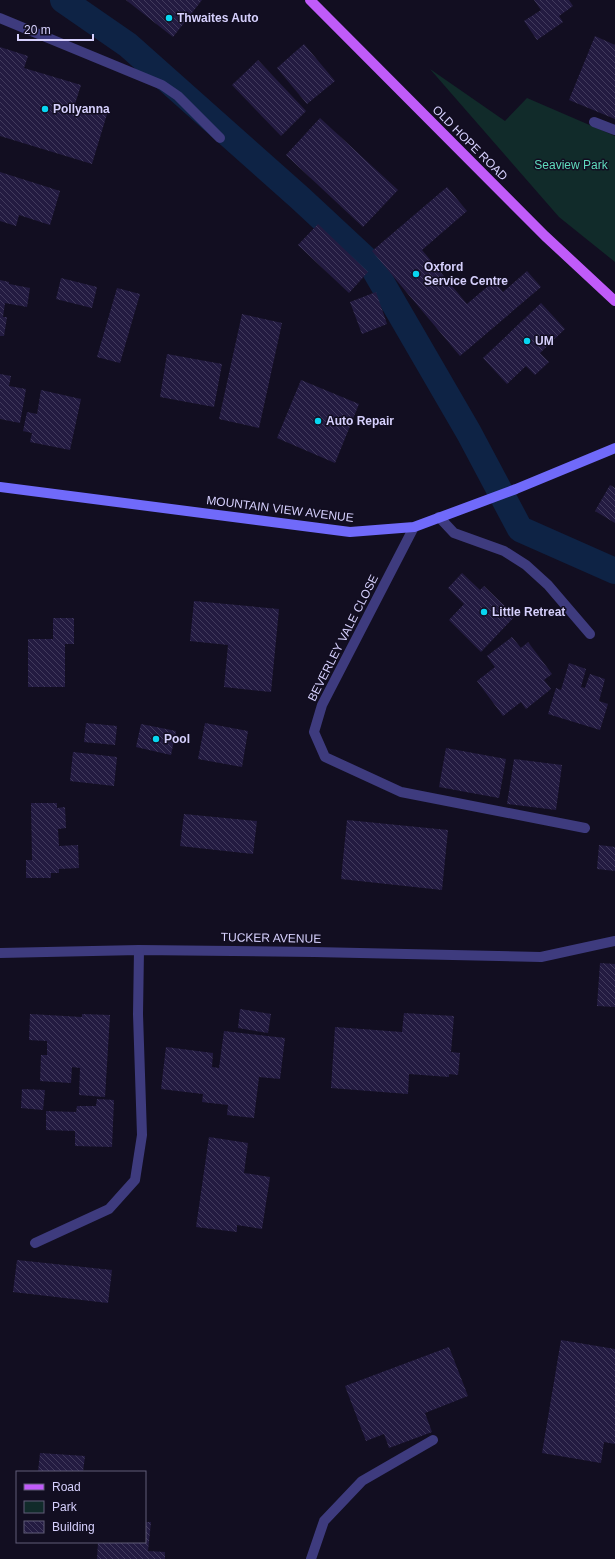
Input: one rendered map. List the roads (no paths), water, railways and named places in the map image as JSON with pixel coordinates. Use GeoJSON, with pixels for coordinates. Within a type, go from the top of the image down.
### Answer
{"type":"FeatureCollection","features":[{"type":"Feature","properties":{"kind":"main road","name":"OLD HOPE ROAD"},"geometry":{"type":"LineString","coordinates":[[310,0],[545,236],[615,301]]}},
{"type":"Feature","properties":{"kind":"main road","name":"MOUNTAIN VIEW AVENUE"},"geometry":{"type":"LineString","coordinates":[[0,487],[350,532],[414,527],[516,489],[615,448]]}},
{"type":"Feature","properties":{"kind":"street"},"geometry":{"type":"LineString","coordinates":[[0,18],[162,85],[178,96],[220,138]]}},
{"type":"Feature","properties":{"kind":"street"},"geometry":{"type":"LineString","coordinates":[[594,122],[615,130]]}},
{"type":"Feature","properties":{"kind":"street"},"geometry":{"type":"LineString","coordinates":[[439,517],[454,533],[504,551],[526,565],[548,585],[590,634]]}},
{"type":"Feature","properties":{"kind":"street","name":"BEVERLEY VALE CLOSE"},"geometry":{"type":"LineString","coordinates":[[414,527],[322,705],[314,732],[326,757],[401,792],[585,828]]}},
{"type":"Feature","properties":{"kind":"street","name":"TUCKER AVENUE"},"geometry":{"type":"LineString","coordinates":[[0,953],[139,950],[541,957],[615,941]]}},
{"type":"Feature","properties":{"kind":"street"},"geometry":{"type":"LineString","coordinates":[[35,1243],[109,1208],[135,1180],[142,1135],[138,1014],[139,950]]}},
{"type":"Feature","properties":{"kind":"street"},"geometry":{"type":"LineString","coordinates":[[310,1559],[324,1521],[362,1481],[434,1440]]}},
{"type":"Feature","properties":{"kind":"waterway"},"geometry":{"type":"LineString","coordinates":[[63,0],[128,45],[300,198],[371,264],[469,433],[520,529],[615,571]]}},
{"type":"Feature","properties":{"kind":"place","name":"Thwaites Auto"},"geometry":{"type":"Point","coordinates":[169,18]}},
{"type":"Feature","properties":{"kind":"place","name":"Pollyanna"},"geometry":{"type":"Point","coordinates":[45,109]}},
{"type":"Feature","properties":{"kind":"place","name":"Oxford Service Centre"},"geometry":{"type":"Point","coordinates":[416,274]}},
{"type":"Feature","properties":{"kind":"place","name":"UM"},"geometry":{"type":"Point","coordinates":[527,341]}},
{"type":"Feature","properties":{"kind":"place","name":"Auto Repair"},"geometry":{"type":"Point","coordinates":[318,421]}},
{"type":"Feature","properties":{"kind":"place","name":"Little Retreat"},"geometry":{"type":"Point","coordinates":[484,612]}},
{"type":"Feature","properties":{"kind":"place","name":"Pool"},"geometry":{"type":"Point","coordinates":[156,739]}},
{"type":"Feature","properties":{"kind":"park label","name":"Seaview Park"},"geometry":{"type":"Point","coordinates":[571,165]}}]}
